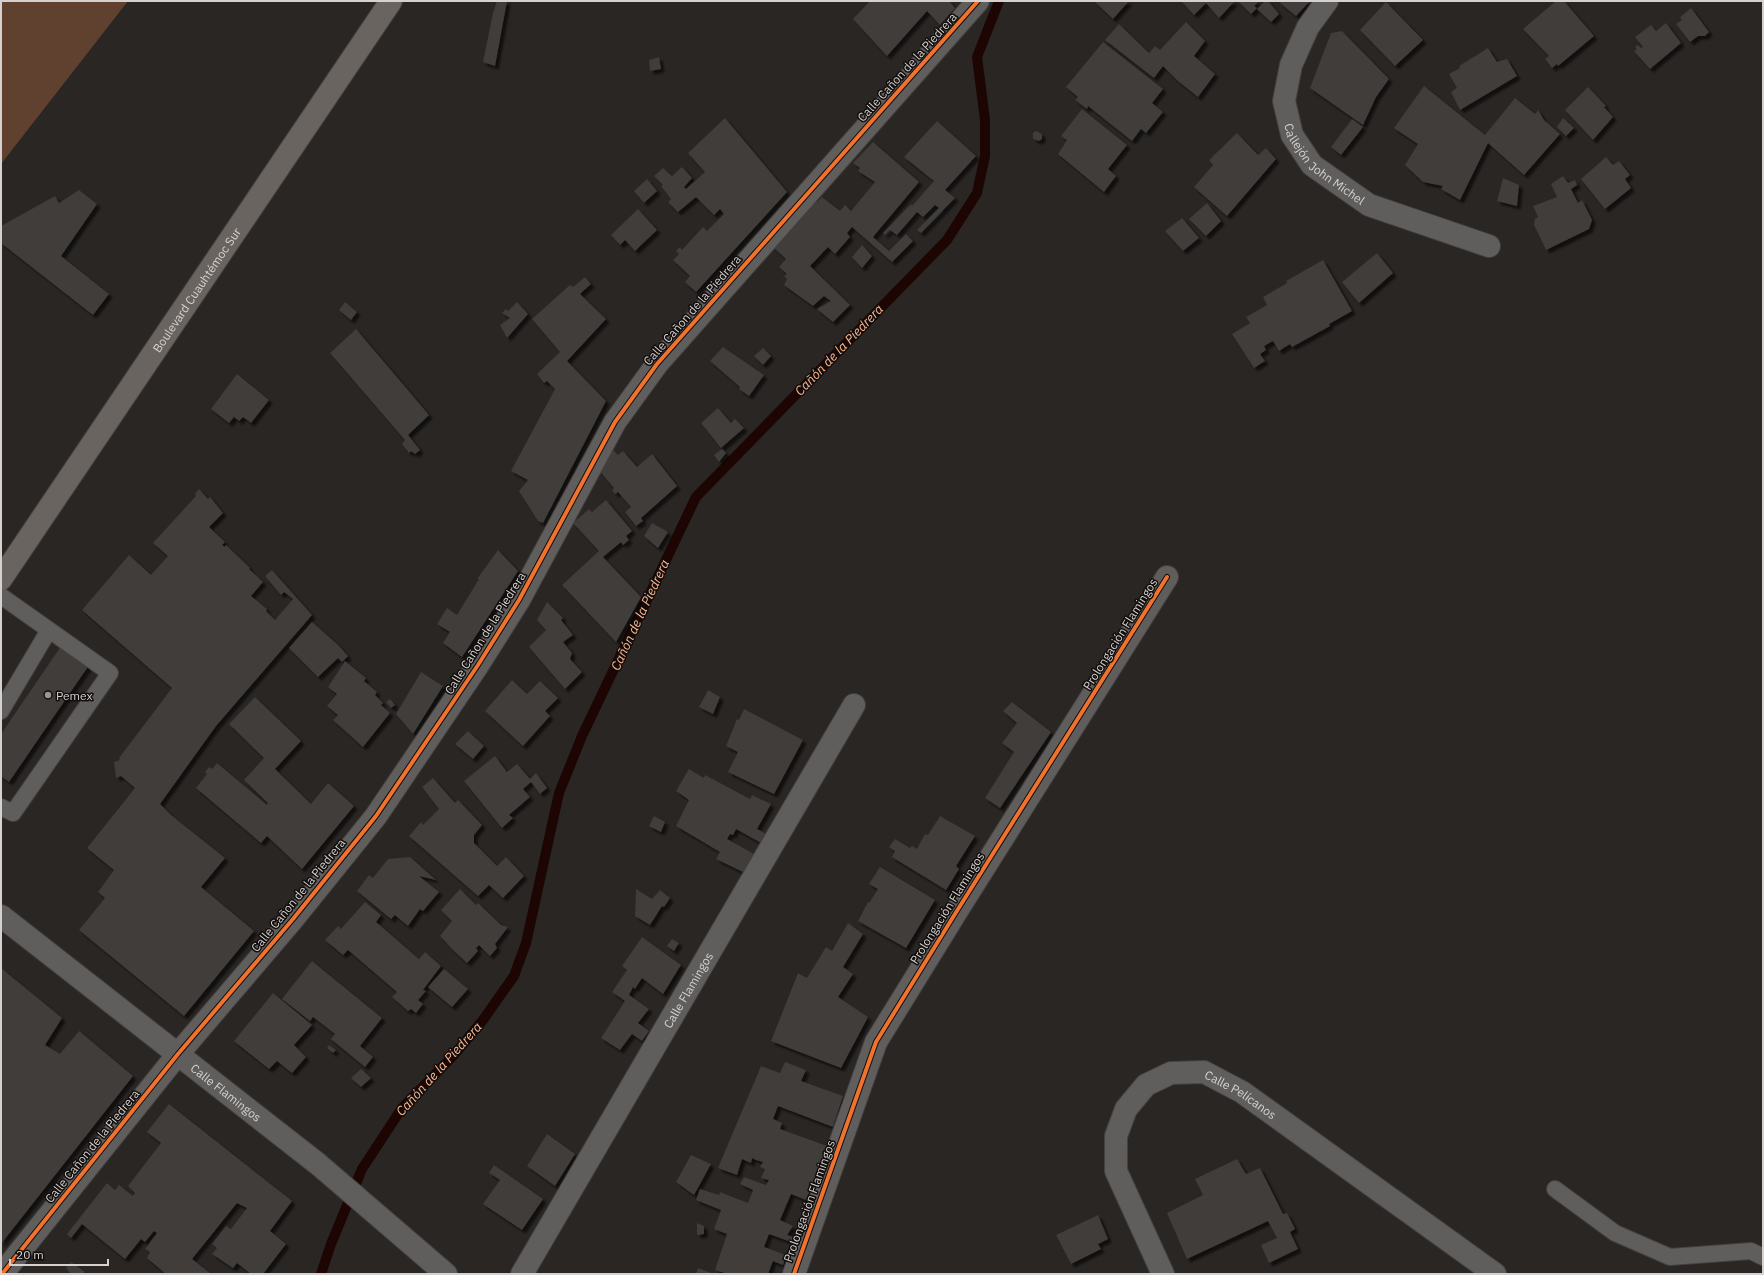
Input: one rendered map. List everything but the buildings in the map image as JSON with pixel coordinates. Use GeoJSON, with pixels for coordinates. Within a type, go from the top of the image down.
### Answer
{"type":"FeatureCollection","features":[{"type":"Feature","properties":{"kind":"main road","name":"Boulevard Cuauhtémoc Sur"},"geometry":{"type":"LineString","coordinates":[[1,579],[391,1]]}},
{"type":"Feature","properties":{"kind":"street","name":"Calle Cañon de la Piedrera"},"geometry":{"type":"LineString","coordinates":[[2,1274],[178,1054],[293,919],[376,816],[478,665],[519,600],[616,422],[657,364],[978,1]]}},
{"type":"Feature","properties":{"kind":"street","name":"Callejón John Michel"},"geometry":{"type":"LineString","coordinates":[[1327,1],[1308,26],[1291,65],[1284,101],[1292,135],[1312,165],[1369,205],[1489,246]]}},
{"type":"Feature","properties":{"kind":"street","name":"Prolongación Flamingos"},"geometry":{"type":"LineString","coordinates":[[794,1274],[876,1042],[959,907],[1167,577]]}},
{"type":"Feature","properties":{"kind":"street","name":"Calle Flamingos"},"geometry":{"type":"LineString","coordinates":[[522,1274],[854,705]]}},
{"type":"Feature","properties":{"kind":"street","name":"Calle Flamingos"},"geometry":{"type":"LineString","coordinates":[[1,916],[318,1164],[446,1274]]}},
{"type":"Feature","properties":{"kind":"street","name":"Calle Pelícanos"},"geometry":{"type":"LineString","coordinates":[[1163,1274],[1116,1171],[1116,1136],[1126,1109],[1146,1085],[1171,1073],[1204,1072],[1242,1092],[1495,1274]]}},
{"type":"Feature","properties":{"kind":"lane"},"geometry":{"type":"LineString","coordinates":[[1,596],[110,673],[13,813],[1,807]]}},
{"type":"Feature","properties":{"kind":"lane"},"geometry":{"type":"LineString","coordinates":[[1,711],[49,630]]}},
{"type":"Feature","properties":{"kind":"lane"},"geometry":{"type":"LineString","coordinates":[[1555,1189],[1615,1233],[1670,1257],[1751,1250],[1763,1257]]}},
{"type":"Feature","properties":{"kind":"shaded area"},"geometry":{"type":"Polygon","coordinates":[[[1,1],[128,1],[1,164],[1,1]]]}},
{"type":"Feature","properties":{"kind":"waterway","name":"Cañón de la Piedrera"},"geometry":{"type":"LineString","coordinates":[[321,1274],[331,1244],[362,1169],[402,1108],[454,1055],[483,1020],[514,976],[526,943],[559,793],[582,736],[696,497],[947,240],[977,193],[985,156],[985,120],[977,57],[999,1]]}},
{"type":"Feature","properties":{"kind":"cycle path"},"geometry":{"type":"LineString","coordinates":[[2,1274],[178,1054],[293,919],[376,816],[478,665],[519,600],[615,422],[657,364],[978,1]]}},
{"type":"Feature","properties":{"kind":"cycle path"},"geometry":{"type":"LineString","coordinates":[[794,1274],[876,1042],[1167,577]]}},
{"type":"Feature","properties":{"kind":"place","name":"Pemex"},"geometry":{"type":"Point","coordinates":[48,695]}}]}
